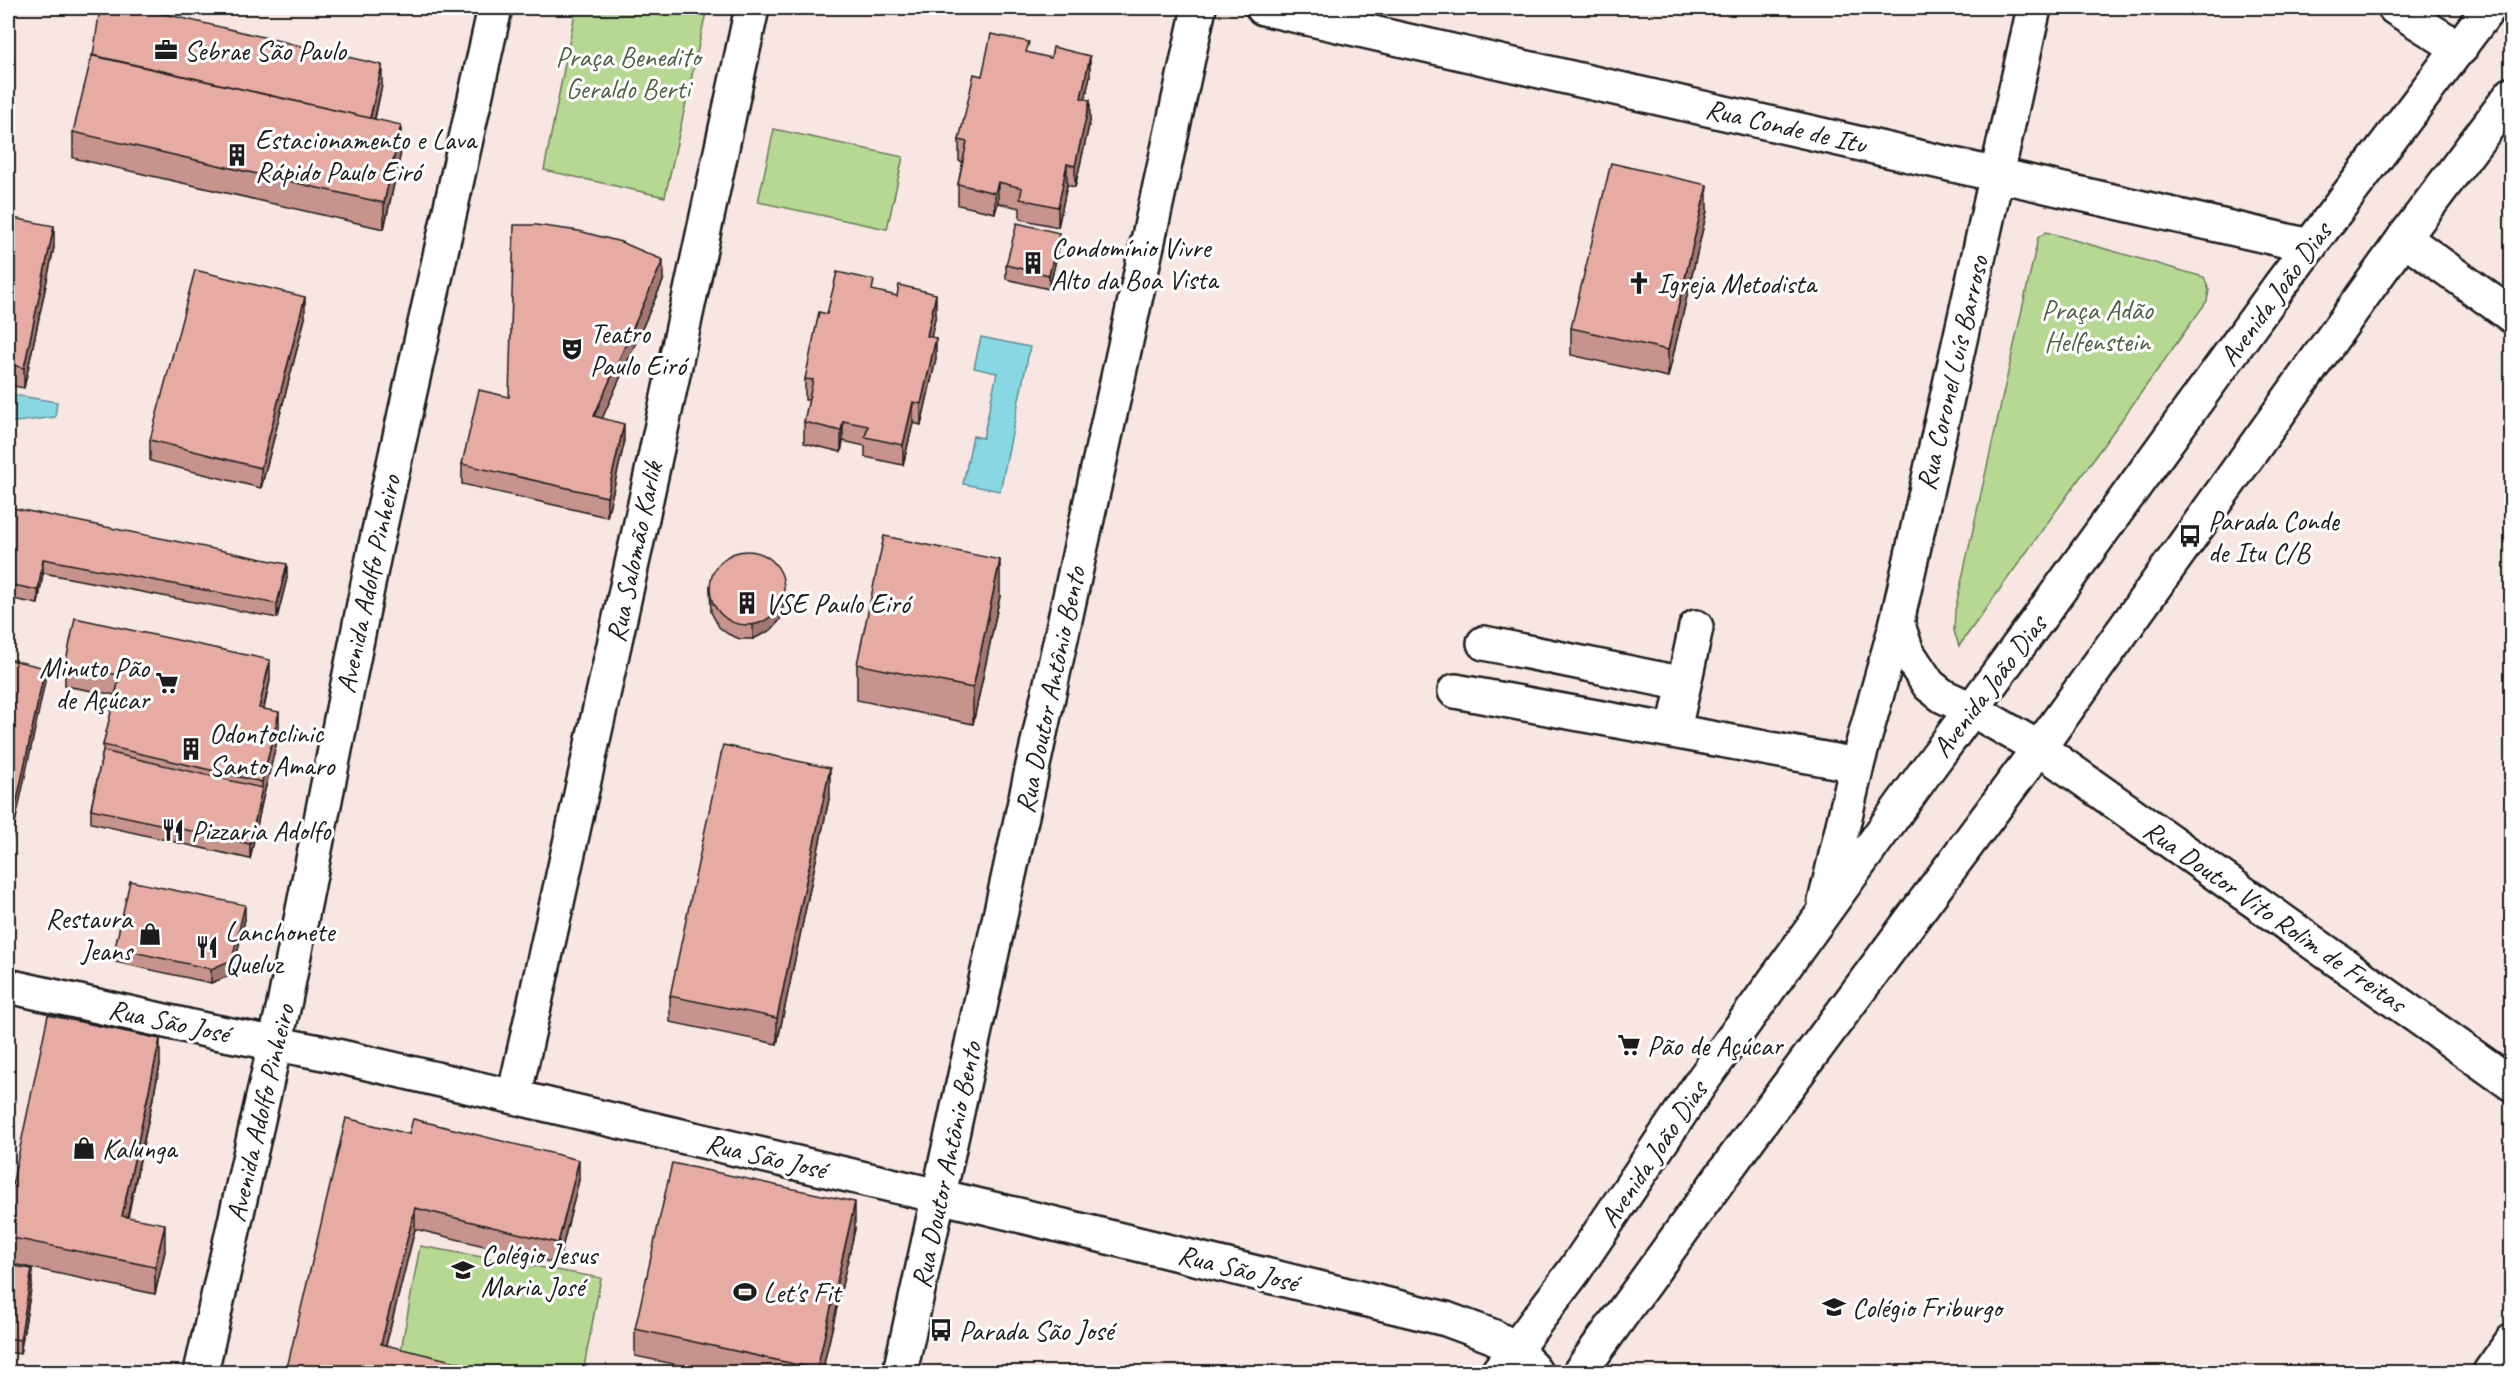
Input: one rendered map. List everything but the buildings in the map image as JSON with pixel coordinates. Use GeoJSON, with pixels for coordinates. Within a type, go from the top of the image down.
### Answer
{"type":"FeatureCollection","features":[{"type":"Feature","properties":{"kind":"street","name":"Avenida Adolfo Pinheiro"},"geometry":{"type":"LineString","coordinates":[[201,1372],[275,1044],[375,549],[495,8]]}},
{"type":"Feature","properties":{"kind":"street","name":"Rua Salomão Karlik"},"geometry":{"type":"LineString","coordinates":[[514,1097],[752,8]]}},
{"type":"Feature","properties":{"kind":"street","name":"Rua Doutor Antônio Bento"},"geometry":{"type":"LineString","coordinates":[[900,1372],[1199,8]]}},
{"type":"Feature","properties":{"kind":"street","name":"Rua Conde de Itu"},"geometry":{"type":"LineString","coordinates":[[1263,8],[2310,246]]}},
{"type":"Feature","properties":{"kind":"street","name":"Rua Coronel Luís Barroso"},"geometry":{"type":"LineString","coordinates":[[1821,918],[1857,765],[1897,622],[2034,8]]}},
{"type":"Feature","properties":{"kind":"street"},"geometry":{"type":"LineString","coordinates":[[2395,8],[2460,49]]}},
{"type":"Feature","properties":{"kind":"street","name":"Avenida João Dias"},"geometry":{"type":"LineString","coordinates":[[1517,1365],[1574,1271],[1700,1084],[2310,246],[2489,8]]}},
{"type":"Feature","properties":{"kind":"street"},"geometry":{"type":"LineString","coordinates":[[1580,1372],[1744,1145],[2038,748],[2404,238],[2511,94]]}},
{"type":"Feature","properties":{"kind":"street"},"geometry":{"type":"LineString","coordinates":[[2404,238],[2511,316]]}},
{"type":"Feature","properties":{"kind":"street"},"geometry":{"type":"LineString","coordinates":[[1897,622],[1907,652],[1929,685],[1943,696],[1971,709]]}},
{"type":"Feature","properties":{"kind":"street"},"geometry":{"type":"LineString","coordinates":[[1674,730],[1696,627]]}},
{"type":"Feature","properties":{"kind":"street"},"geometry":{"type":"LineString","coordinates":[[1484,643],[1684,684]]}},
{"type":"Feature","properties":{"kind":"street"},"geometry":{"type":"LineString","coordinates":[[1455,691],[1857,765]]}},
{"type":"Feature","properties":{"kind":"street","name":"Rua Doutor Vito Rolim de Freitas"},"geometry":{"type":"LineString","coordinates":[[1971,709],[2038,748],[2511,1084]]}},
{"type":"Feature","properties":{"kind":"street","name":"Rua São José"},"geometry":{"type":"LineString","coordinates":[[8,986],[514,1097],[1446,1318],[1492,1336],[1517,1365]]}},
{"type":"Feature","properties":{"kind":"street"},"geometry":{"type":"LineString","coordinates":[[2490,1372],[2511,1341]]}},
{"type":"Feature","properties":{"kind":"green space","name":"Praça Benedito Geraldo Berti"},"geometry":{"type":"Polygon","coordinates":[[[576,8],[707,8],[665,197],[544,170],[576,8]]]}},
{"type":"Feature","properties":{"kind":"green space"},"geometry":{"type":"Polygon","coordinates":[[[774,129],[903,157],[887,229],[758,202],[774,129]]]}},
{"type":"Feature","properties":{"kind":"green space","name":"Praça Adão Helfenstein"},"geometry":{"type":"Polygon","coordinates":[[[2046,232],[2204,277],[2209,290],[2207,301],[1959,646],[1954,631],[1955,610],[2038,238],[2046,232]]]}},
{"type":"Feature","properties":{"kind":"green space"},"geometry":{"type":"Polygon","coordinates":[[[420,1246],[601,1278],[583,1372],[464,1372],[399,1361],[420,1246]]]}},
{"type":"Feature","properties":{"kind":"water"},"geometry":{"type":"Polygon","coordinates":[[[981,337],[1030,347],[1000,491],[963,484],[973,436],[983,438],[997,373],[974,368],[981,337]]]}},
{"type":"Feature","properties":{"kind":"water"},"geometry":{"type":"Polygon","coordinates":[[[8,394],[57,402],[55,417],[8,423],[8,394]]]}},
{"type":"Feature","properties":{"kind":"place","name":"Sebrae São Paulo"},"geometry":{"type":"Point","coordinates":[166,50]}},
{"type":"Feature","properties":{"kind":"place","name":"Estacionamento e Lava Rápido Paulo Eiró"},"geometry":{"type":"Point","coordinates":[237,155]}},
{"type":"Feature","properties":{"kind":"place","name":"Condomínio Vivre Alto da Boa Vista"},"geometry":{"type":"Point","coordinates":[1033,263]}},
{"type":"Feature","properties":{"kind":"place","name":"Igreja Metodista"},"geometry":{"type":"Point","coordinates":[1639,283]}},
{"type":"Feature","properties":{"kind":"place","name":"Teatro Paulo Eiró"},"geometry":{"type":"Point","coordinates":[572,349]}},
{"type":"Feature","properties":{"kind":"place","name":"Parada Conde de Itu C/B"},"geometry":{"type":"Point","coordinates":[2190,536]}},
{"type":"Feature","properties":{"kind":"place","name":"VSE Paulo Eiró"},"geometry":{"type":"Point","coordinates":[747,603]}},
{"type":"Feature","properties":{"kind":"place","name":"Minuto Pão de Açúcar"},"geometry":{"type":"Point","coordinates":[167,683]}},
{"type":"Feature","properties":{"kind":"place","name":"Odontoclinic Santo Amaro"},"geometry":{"type":"Point","coordinates":[191,749]}},
{"type":"Feature","properties":{"kind":"place","name":"Pizzaria Adolfo"},"geometry":{"type":"Point","coordinates":[173,830]}},
{"type":"Feature","properties":{"kind":"place","name":"Restaura Jeans"},"geometry":{"type":"Point","coordinates":[150,934]}},
{"type":"Feature","properties":{"kind":"place","name":"Lanchonete Queluz"},"geometry":{"type":"Point","coordinates":[207,947]}},
{"type":"Feature","properties":{"kind":"place","name":"Pão de Açúcar"},"geometry":{"type":"Point","coordinates":[1629,1045]}},
{"type":"Feature","properties":{"kind":"place","name":"Kalunga"},"geometry":{"type":"Point","coordinates":[84,1148]}},
{"type":"Feature","properties":{"kind":"place","name":"Colégio Jesus Maria José"},"geometry":{"type":"Point","coordinates":[463,1270]}},
{"type":"Feature","properties":{"kind":"place","name":"Let's Fit"},"geometry":{"type":"Point","coordinates":[745,1292]}},
{"type":"Feature","properties":{"kind":"place","name":"Colégio Friburgo"},"geometry":{"type":"Point","coordinates":[1834,1307]}},
{"type":"Feature","properties":{"kind":"place","name":"Parada São José"},"geometry":{"type":"Point","coordinates":[941,1330]}}]}
